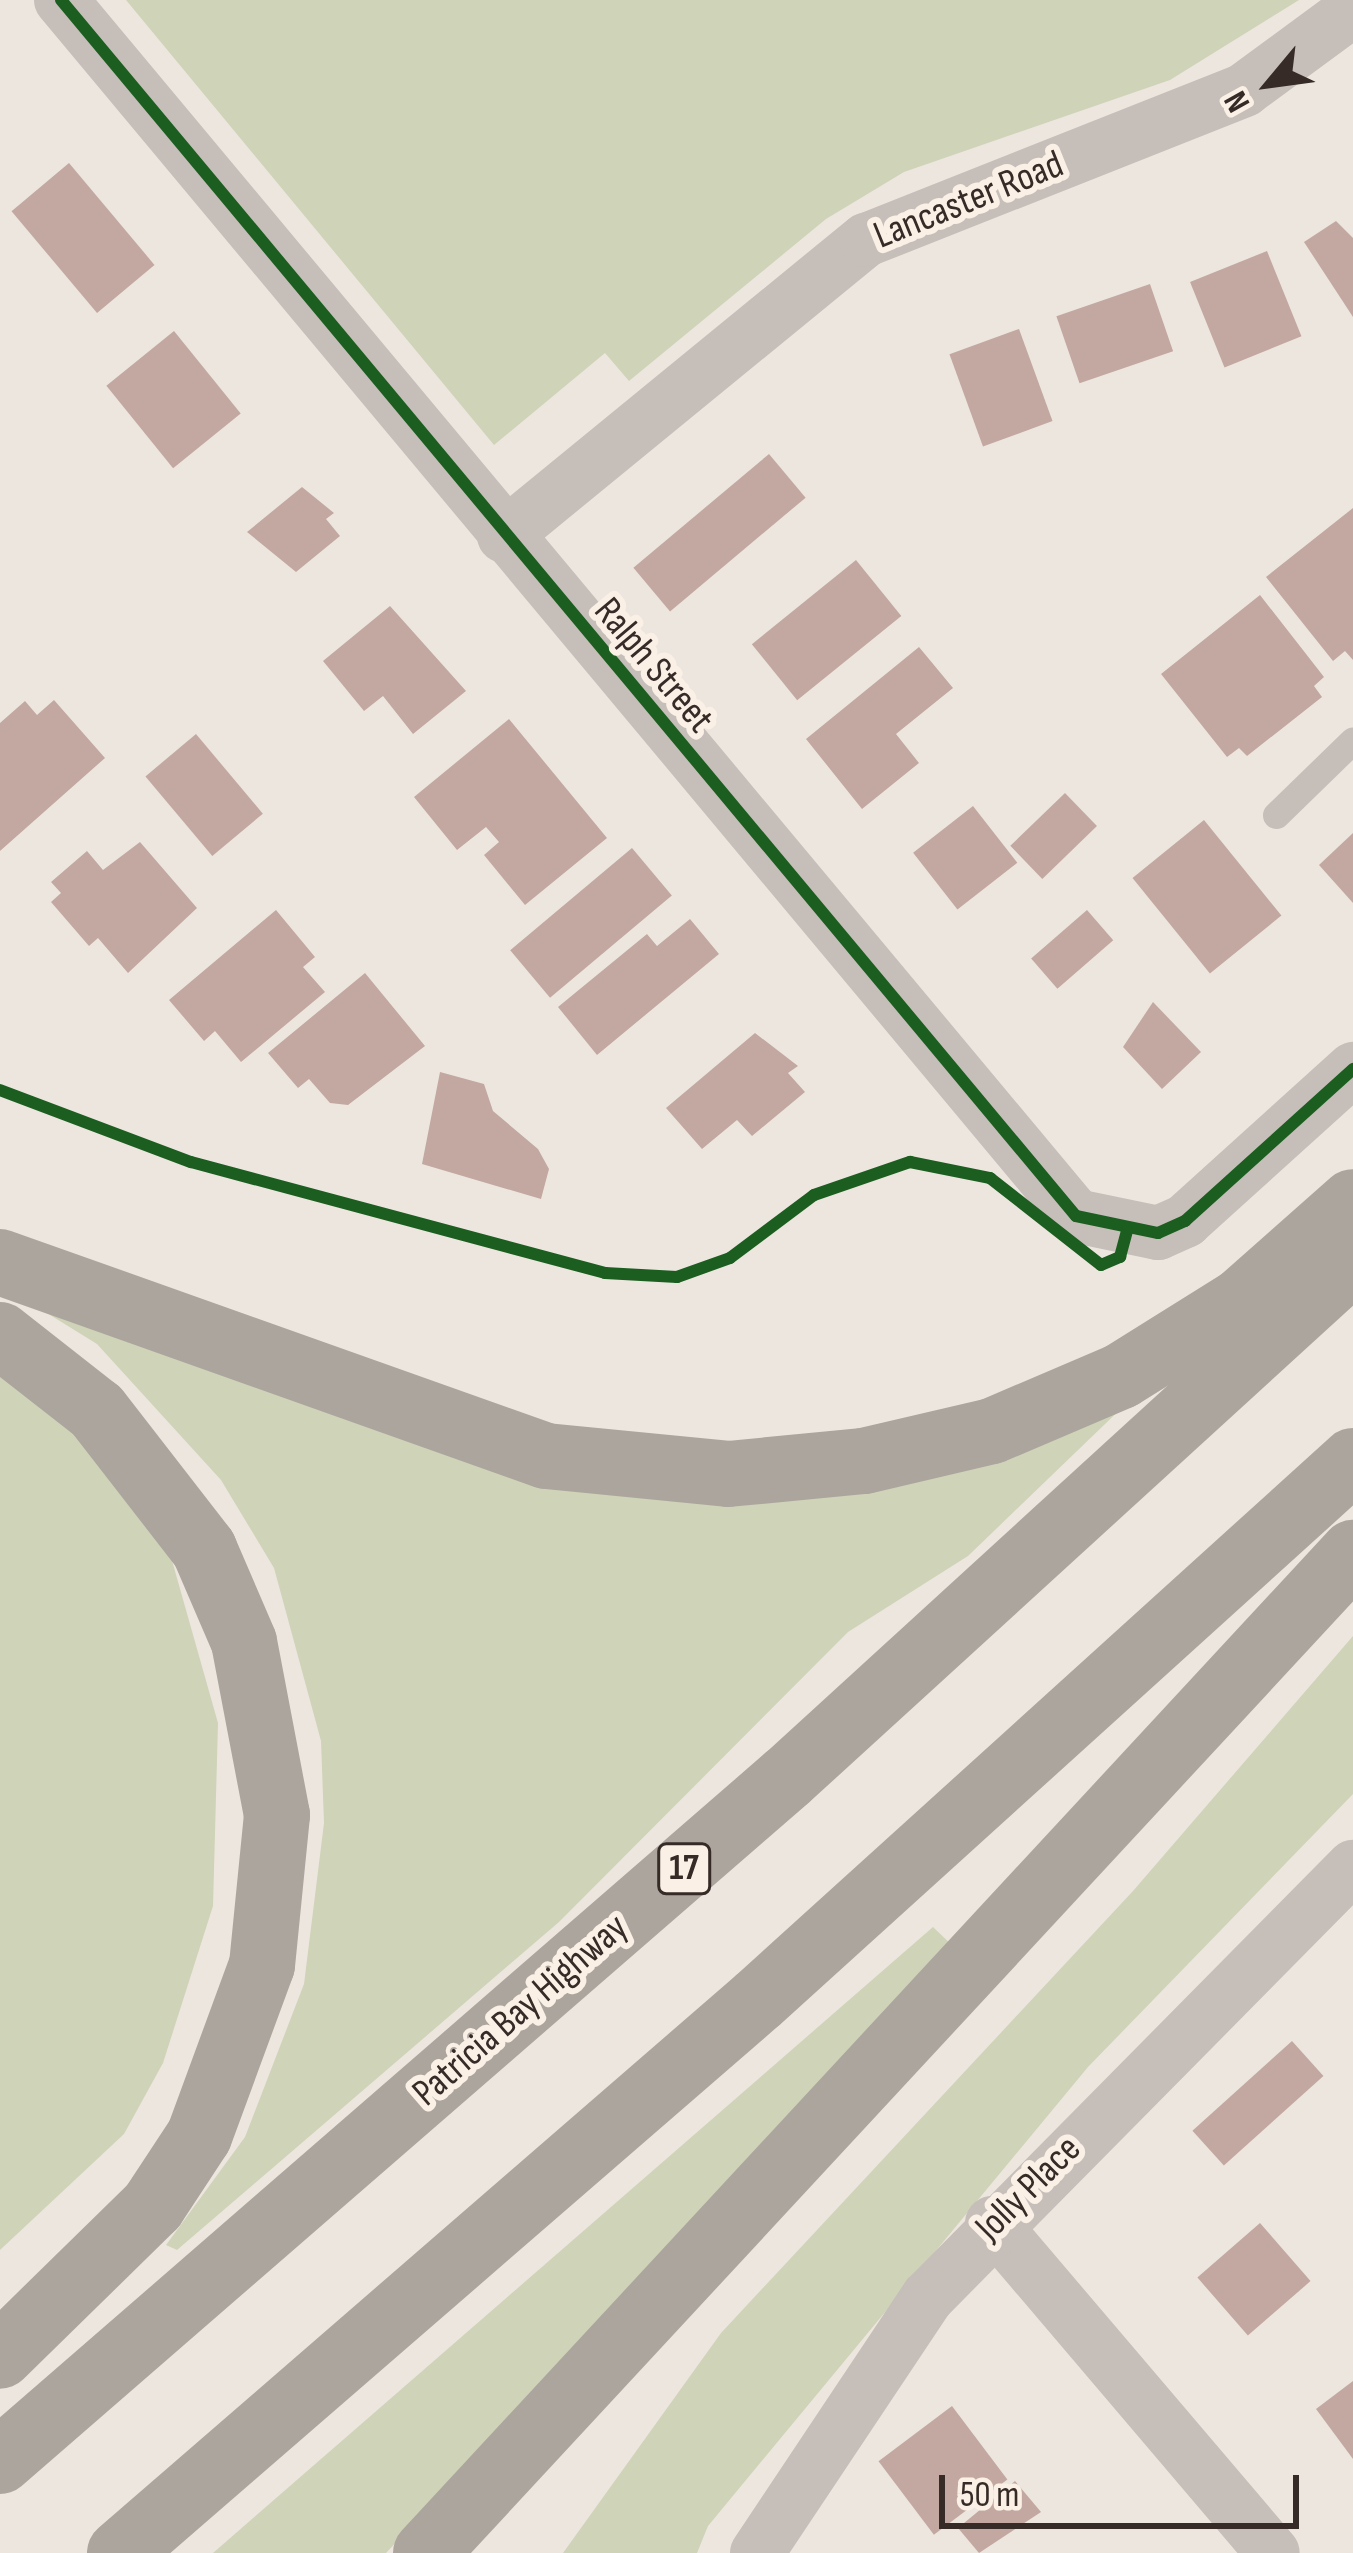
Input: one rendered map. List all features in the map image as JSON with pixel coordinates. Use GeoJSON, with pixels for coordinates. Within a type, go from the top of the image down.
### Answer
{"type":"FeatureCollection","features":[{"type":"Feature","properties":{"kind":"highway"},"geometry":{"type":"LineString","coordinates":[[0,1262],[546,1456],[728,1474],[864,1461],[992,1431],[1121,1376],[1241,1301],[1353,1202]]}},
{"type":"Feature","properties":{"kind":"highway","name":"Patricia Bay Highway"},"geometry":{"type":"LineString","coordinates":[[0,2461],[788,1777],[1353,1261]]}},
{"type":"Feature","properties":{"kind":"highway"},"geometry":{"type":"LineString","coordinates":[[0,1334],[97,1411],[204,1550],[244,1642],[277,1815],[262,1965],[199,2136],[153,2206],[0,2356]]}},
{"type":"Feature","properties":{"kind":"highway"},"geometry":{"type":"LineString","coordinates":[[120,2553],[741,2015],[1353,1461]]}},
{"type":"Feature","properties":{"kind":"highway"},"geometry":{"type":"LineString","coordinates":[[426,2553],[1353,1553]]}},
{"type":"Feature","properties":{"kind":"street","name":"Ralph Street"},"geometry":{"type":"LineString","coordinates":[[61,0],[1076,1216],[1126,1231],[1185,1221],[1353,1069]]}},
{"type":"Feature","properties":{"kind":"street","name":"Lancaster Road"},"geometry":{"type":"LineString","coordinates":[[505,536],[866,240],[1244,90],[1353,10]]}},
{"type":"Feature","properties":{"kind":"street","name":"Jolly Place"},"geometry":{"type":"LineString","coordinates":[[757,2553],[853,2396],[992,2223],[1353,1868]]}},
{"type":"Feature","properties":{"kind":"street"},"geometry":{"type":"LineString","coordinates":[[992,2223],[1273,2553]]}},
{"type":"Feature","properties":{"kind":"lane"},"geometry":{"type":"LineString","coordinates":[[1276,815],[1353,740]]}},
{"type":"Feature","properties":{"kind":"green space"},"geometry":{"type":"Polygon","coordinates":[[[126,0],[1299,0],[1170,80],[904,172],[826,219],[629,381],[605,353],[494,445],[126,0]]]}},
{"type":"Feature","properties":{"kind":"green space"},"geometry":{"type":"Polygon","coordinates":[[[0,1284],[552,1469],[1131,1399],[968,1556],[848,1632],[559,1922],[177,2250],[166,2245],[245,2137],[304,1984],[324,1823],[321,1741],[274,1568],[221,1480],[97,1344],[0,1284]]]}},
{"type":"Feature","properties":{"kind":"green space"},"geometry":{"type":"Polygon","coordinates":[[[0,1356],[72,1409],[171,1557],[218,1723],[213,1906],[163,2063],[124,2134],[0,2250],[0,1356]]]}},
{"type":"Feature","properties":{"kind":"green space"},"geometry":{"type":"Polygon","coordinates":[[[1353,1636],[1353,1794],[1088,2067],[708,2526],[697,2553],[563,2553],[721,2333],[1133,1891],[1353,1636]]]}},
{"type":"Feature","properties":{"kind":"green space"},"geometry":{"type":"Polygon","coordinates":[[[933,1927],[956,1949],[386,2553],[213,2553],[933,1927]]]}},
{"type":"Feature","properties":{"kind":"building"},"geometry":{"type":"Polygon","coordinates":[[[69,163],[154,265],[97,313],[12,211],[69,163]]]}},
{"type":"Feature","properties":{"kind":"building"},"geometry":{"type":"Polygon","coordinates":[[[1336,221],[1353,238],[1353,317],[1304,242],[1336,221]]]}},
{"type":"Feature","properties":{"kind":"building"},"geometry":{"type":"Polygon","coordinates":[[[1267,251],[1301,336],[1225,367],[1190,282],[1267,251]]]}},
{"type":"Feature","properties":{"kind":"building"},"geometry":{"type":"Polygon","coordinates":[[[1150,284],[1173,351],[1080,383],[1056,316],[1150,284]]]}},
{"type":"Feature","properties":{"kind":"building"},"geometry":{"type":"Polygon","coordinates":[[[1019,329],[1053,421],[983,446],[949,354],[1019,329]]]}},
{"type":"Feature","properties":{"kind":"building"},"geometry":{"type":"Polygon","coordinates":[[[174,331],[241,413],[173,468],[106,386],[174,331]]]}},
{"type":"Feature","properties":{"kind":"building"},"geometry":{"type":"Polygon","coordinates":[[[769,454],[806,498],[670,611],[633,568],[769,454]]]}},
{"type":"Feature","properties":{"kind":"building"},"geometry":{"type":"Polygon","coordinates":[[[302,487],[334,513],[326,519],[340,536],[296,572],[247,532],[302,487]]]}},
{"type":"Feature","properties":{"kind":"building"},"geometry":{"type":"Polygon","coordinates":[[[1353,508],[1353,660],[1345,651],[1333,661],[1266,577],[1353,508]]]}},
{"type":"Feature","properties":{"kind":"building"},"geometry":{"type":"Polygon","coordinates":[[[856,560],[901,616],[797,700],[752,644],[856,560]]]}},
{"type":"Feature","properties":{"kind":"building"},"geometry":{"type":"Polygon","coordinates":[[[1260,595],[1324,677],[1314,686],[1322,697],[1247,756],[1239,748],[1227,757],[1161,674],[1260,595]]]}},
{"type":"Feature","properties":{"kind":"building"},"geometry":{"type":"Polygon","coordinates":[[[390,606],[466,691],[413,734],[383,696],[364,711],[323,661],[390,606]]]}},
{"type":"Feature","properties":{"kind":"building"},"geometry":{"type":"Polygon","coordinates":[[[919,647],[953,688],[896,734],[919,763],[862,809],[806,739],[919,647]]]}},
{"type":"Feature","properties":{"kind":"building"},"geometry":{"type":"Polygon","coordinates":[[[54,700],[105,758],[0,851],[0,723],[25,701],[37,715],[54,700]]]}},
{"type":"Feature","properties":{"kind":"building"},"geometry":{"type":"Polygon","coordinates":[[[509,719],[607,838],[525,905],[484,855],[499,842],[486,827],[457,850],[414,797],[509,719]]]}},
{"type":"Feature","properties":{"kind":"building"},"geometry":{"type":"Polygon","coordinates":[[[196,734],[263,814],[212,856],[145,776],[196,734]]]}},
{"type":"Feature","properties":{"kind":"building"},"geometry":{"type":"Polygon","coordinates":[[[1065,793],[1097,826],[1042,879],[1010,846],[1065,793]]]}},
{"type":"Feature","properties":{"kind":"building"},"geometry":{"type":"Polygon","coordinates":[[[973,806],[1017,863],[957,910],[913,853],[973,806]]]}},
{"type":"Feature","properties":{"kind":"building"},"geometry":{"type":"Polygon","coordinates":[[[1204,820],[1281,916],[1210,973],[1133,878],[1204,820]]]}},
{"type":"Feature","properties":{"kind":"building"},"geometry":{"type":"Polygon","coordinates":[[[1353,833],[1353,903],[1319,865],[1353,833]]]}},
{"type":"Feature","properties":{"kind":"building"},"geometry":{"type":"Polygon","coordinates":[[[140,842],[197,908],[128,973],[98,938],[89,946],[51,902],[61,893],[51,882],[87,851],[103,870],[140,842]]]}},
{"type":"Feature","properties":{"kind":"building"},"geometry":{"type":"Polygon","coordinates":[[[632,848],[672,895],[550,998],[510,950],[632,848]]]}},
{"type":"Feature","properties":{"kind":"building"},"geometry":{"type":"Polygon","coordinates":[[[276,910],[315,957],[303,967],[325,992],[241,1062],[215,1031],[204,1041],[169,1000],[276,910]]]}},
{"type":"Feature","properties":{"kind":"building"},"geometry":{"type":"Polygon","coordinates":[[[1087,910],[1113,940],[1057,989],[1031,959],[1087,910]]]}},
{"type":"Feature","properties":{"kind":"building"},"geometry":{"type":"Polygon","coordinates":[[[690,919],[719,954],[597,1055],[558,1007],[647,934],[657,946],[690,919]]]}},
{"type":"Feature","properties":{"kind":"building"},"geometry":{"type":"Polygon","coordinates":[[[365,973],[425,1046],[348,1105],[330,1103],[309,1079],[298,1088],[268,1053],[365,973]]]}},
{"type":"Feature","properties":{"kind":"building"},"geometry":{"type":"Polygon","coordinates":[[[1153,1002],[1201,1052],[1162,1089],[1123,1047],[1153,1002]]]}},
{"type":"Feature","properties":{"kind":"building"},"geometry":{"type":"Polygon","coordinates":[[[755,1033],[798,1066],[788,1073],[805,1092],[752,1136],[737,1120],[702,1149],[666,1108],[755,1033]]]}},
{"type":"Feature","properties":{"kind":"building"},"geometry":{"type":"Polygon","coordinates":[[[440,1072],[484,1084],[493,1111],[538,1149],[549,1169],[541,1199],[422,1164],[440,1072]]]}},
{"type":"Feature","properties":{"kind":"building"},"geometry":{"type":"Polygon","coordinates":[[[1292,2041],[1323,2076],[1224,2166],[1192,2131],[1292,2041]]]}},
{"type":"Feature","properties":{"kind":"building"},"geometry":{"type":"Polygon","coordinates":[[[1260,2223],[1311,2281],[1248,2336],[1197,2277],[1260,2223]]]}},
{"type":"Feature","properties":{"kind":"building"},"geometry":{"type":"Polygon","coordinates":[[[1353,2381],[1353,2459],[1316,2409],[1353,2381]]]}},
{"type":"Feature","properties":{"kind":"building"},"geometry":{"type":"Polygon","coordinates":[[[952,2406],[1007,2479],[934,2535],[879,2461],[952,2406]]]}},
{"type":"Feature","properties":{"kind":"building"},"geometry":{"type":"Polygon","coordinates":[[[1015,2481],[1041,2512],[979,2553],[958,2528],[1015,2481]]]}},
{"type":"Feature","properties":{"kind":"cycle path"},"geometry":{"type":"LineString","coordinates":[[61,0],[1076,1216],[1158,1233],[1185,1221],[1353,1069]]}},
{"type":"Feature","properties":{"kind":"cycle path"},"geometry":{"type":"LineString","coordinates":[[0,1090],[191,1162],[605,1273],[677,1277],[730,1258],[814,1195],[910,1162],[990,1178],[1101,1265],[1120,1257],[1127,1231]]}}]}
